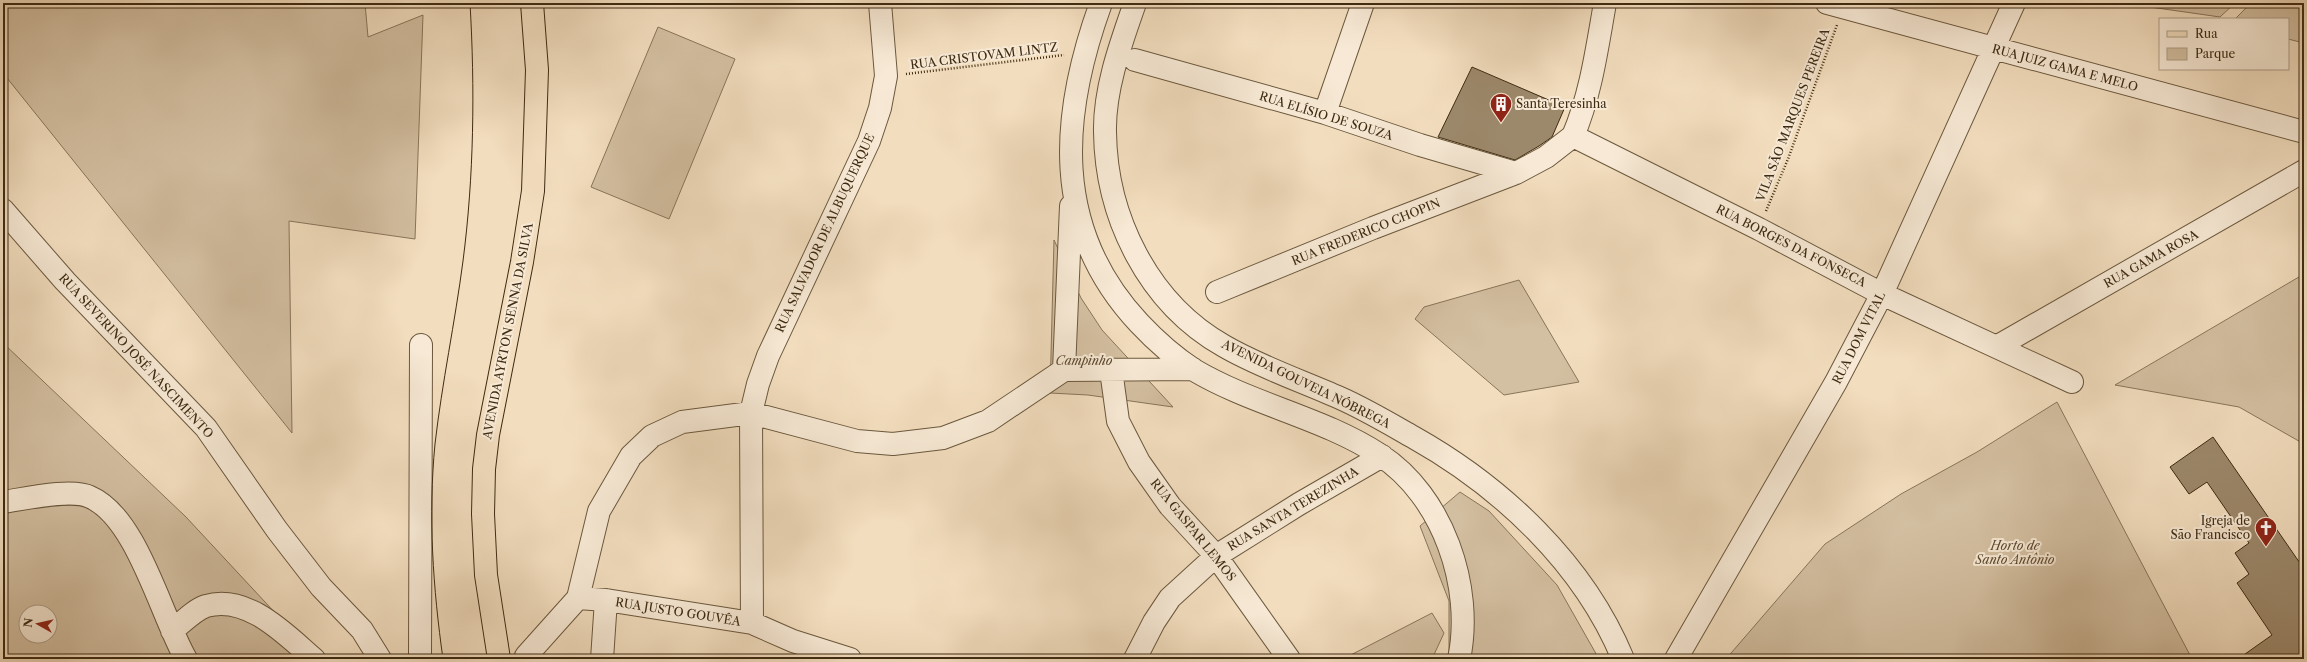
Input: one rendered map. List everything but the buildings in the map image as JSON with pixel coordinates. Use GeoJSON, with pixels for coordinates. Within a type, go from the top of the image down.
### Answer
{"type":"FeatureCollection","features":[{"type":"Feature","properties":{"kind":"main road","name":"AVENIDA AYRTON SENNA DA SILVA"},"geometry":{"type":"LineString","coordinates":[[499,659],[486,576],[483,514],[484,469],[488,435],[522,262],[533,191],[537,70],[532,3]]}},
{"type":"Feature","properties":{"kind":"street"},"geometry":{"type":"LineString","coordinates":[[1064,370],[1072,187],[1072,120],[1084,53],[1101,3]]}},
{"type":"Feature","properties":{"kind":"street","name":"AVENIDA GOUVEIA NÓBREGA"},"geometry":{"type":"LineString","coordinates":[[1135,3],[1123,37],[1110,91],[1105,130],[1107,165],[1112,192],[1127,237],[1143,268],[1167,301],[1191,322],[1223,346],[1344,400],[1415,438],[1509,504],[1568,567],[1598,608],[1623,659]]}},
{"type":"Feature","properties":{"kind":"street"},"geometry":{"type":"LineString","coordinates":[[1325,113],[1363,3]]}},
{"type":"Feature","properties":{"kind":"street"},"geometry":{"type":"LineString","coordinates":[[1516,173],[1546,157],[1573,136],[1588,92],[1605,3]]}},
{"type":"Feature","properties":{"kind":"street","name":"RUA DOM VITAL"},"geometry":{"type":"LineString","coordinates":[[1676,659],[1836,382],[1882,294],[2014,3]]}},
{"type":"Feature","properties":{"kind":"street","name":"RUA SALVADOR DE ALBUQUERQUE"},"geometry":{"type":"LineString","coordinates":[[752,623],[751,413],[758,384],[768,356],[869,141],[880,108],[886,76],[879,4]]}},
{"type":"Feature","properties":{"kind":"street","name":"RUA JUIZ GAMA E MELO"},"geometry":{"type":"LineString","coordinates":[[1835,5],[2304,132]]}},
{"type":"Feature","properties":{"kind":"street","name":"RUA ELÍSIO DE SOUZA"},"geometry":{"type":"LineString","coordinates":[[1135,60],[1325,113],[1420,145],[1516,173]]}},
{"type":"Feature","properties":{"kind":"street","name":"RUA BORGES DA FONSECA"},"geometry":{"type":"LineString","coordinates":[[1573,136],[1759,229],[1882,294],[1998,346],[2072,382]]}},
{"type":"Feature","properties":{"kind":"street","name":"RUA GAMA ROSA"},"geometry":{"type":"LineString","coordinates":[[1998,346],[2304,171]]}},
{"type":"Feature","properties":{"kind":"street","name":"RUA FREDERICO CHOPIN"},"geometry":{"type":"LineString","coordinates":[[1217,292],[1373,228],[1516,173]]}},
{"type":"Feature","properties":{"kind":"street"},"geometry":{"type":"LineString","coordinates":[[1072,187],[1084,231],[1101,272],[1123,306],[1156,341],[1193,369],[1233,390],[1342,435],[1382,456],[1414,483],[1433,513],[1449,546],[1461,588],[1463,618],[1459,659]]}},
{"type":"Feature","properties":{"kind":"street","name":"RUA SEVERINO JOSÉ NASCIMENTO"},"geometry":{"type":"LineString","coordinates":[[3,210],[65,281],[206,428],[281,535],[321,587],[362,630],[380,659]]}},
{"type":"Feature","properties":{"kind":"street"},"geometry":{"type":"LineString","coordinates":[[420,659],[421,345]]}},
{"type":"Feature","properties":{"kind":"street"},"geometry":{"type":"LineString","coordinates":[[526,656],[578,598],[599,511],[631,456],[652,436],[682,422],[751,413],[856,442],[893,444],[943,438],[988,421],[1064,370],[1193,369]]}},
{"type":"Feature","properties":{"kind":"street","name":"RUA GASPAR LEMOS"},"geometry":{"type":"LineString","coordinates":[[1111,370],[1118,421],[1139,462],[1170,506],[1216,556],[1289,659]]}},
{"type":"Feature","properties":{"kind":"street","name":"RUA SANTA TEREZINHA"},"geometry":{"type":"LineString","coordinates":[[1135,659],[1154,622],[1170,598],[1216,556],[1299,504],[1382,456]]}},
{"type":"Feature","properties":{"kind":"street"},"geometry":{"type":"LineString","coordinates":[[3,502],[64,494],[90,496],[105,507],[124,526],[186,659]]}},
{"type":"Feature","properties":{"kind":"street","name":"RUA JUSTO GOUVÊA"},"geometry":{"type":"LineString","coordinates":[[578,598],[606,600],[752,623],[793,641],[850,659]]}},
{"type":"Feature","properties":{"kind":"street"},"geometry":{"type":"LineString","coordinates":[[602,659],[606,600]]}},
{"type":"Feature","properties":{"kind":"street"},"geometry":{"type":"LineString","coordinates":[[172,631],[206,606],[230,604],[254,612],[314,659]]}},
{"type":"Feature","properties":{"kind":"path","name":"VILA SÃO MARQUES PEREIRA"},"geometry":{"type":"LineString","coordinates":[[1759,229],[1788,159],[1835,5]]}},
{"type":"Feature","properties":{"kind":"path","name":"RUA CRISTOVAM LINTZ"},"geometry":{"type":"LineString","coordinates":[[886,76],[1084,53]]}},
{"type":"Feature","properties":{"kind":"green space"},"geometry":{"type":"Polygon","coordinates":[[[3,3],[365,3],[368,37],[423,15],[415,239],[289,221],[292,433],[3,73],[3,3]]]}},
{"type":"Feature","properties":{"kind":"green space"},"geometry":{"type":"Polygon","coordinates":[[[2150,3],[2235,3],[2220,17],[2150,7],[2150,3]]]}},
{"type":"Feature","properties":{"kind":"green space"},"geometry":{"type":"Polygon","coordinates":[[[2251,3],[2304,3],[2304,43],[2289,39],[2289,18],[2236,18],[2251,3]]]}},
{"type":"Feature","properties":{"kind":"green space"},"geometry":{"type":"Polygon","coordinates":[[[658,27],[735,59],[669,219],[591,187],[658,27]]]}},
{"type":"Feature","properties":{"kind":"green space","name":"Campinho"},"geometry":{"type":"Polygon","coordinates":[[[1054,240],[1081,298],[1102,330],[1173,407],[1088,395],[1050,393],[1054,240]]]}},
{"type":"Feature","properties":{"kind":"green space"},"geometry":{"type":"Polygon","coordinates":[[[2304,274],[2304,444],[2239,407],[2115,385],[2304,274]]]}},
{"type":"Feature","properties":{"kind":"green space"},"geometry":{"type":"Polygon","coordinates":[[[1519,280],[1579,382],[1504,395],[1415,319],[1424,307],[1519,280]]]}},
{"type":"Feature","properties":{"kind":"green space"},"geometry":{"type":"Polygon","coordinates":[[[3,343],[186,517],[318,659],[3,659],[3,343]]]}},
{"type":"Feature","properties":{"kind":"green space","name":"Horto de Santo Antônio"},"geometry":{"type":"Polygon","coordinates":[[[2057,402],[2192,659],[1726,659],[1825,544],[1901,494],[1977,452],[2057,402]]]}},
{"type":"Feature","properties":{"kind":"green space"},"geometry":{"type":"Polygon","coordinates":[[[1460,492],[1489,511],[1557,585],[1599,659],[1449,659],[1449,601],[1420,526],[1460,492]]]}},
{"type":"Feature","properties":{"kind":"green space"},"geometry":{"type":"Polygon","coordinates":[[[1432,613],[1444,633],[1432,659],[1343,659],[1432,613]]]}},
{"type":"Feature","properties":{"kind":"tram line"},"geometry":{"type":"LineString","coordinates":[[443,659],[434,579],[432,525],[433,471],[438,421],[467,229],[473,100],[470,3]]}},
{"type":"Feature","properties":{"kind":"place","name":"Santa Teresinha"},"geometry":{"type":"Point","coordinates":[1501,124]}},
{"type":"Feature","properties":{"kind":"place","name":"Igreja de São Francisco"},"geometry":{"type":"Point","coordinates":[2266,548]}}]}
